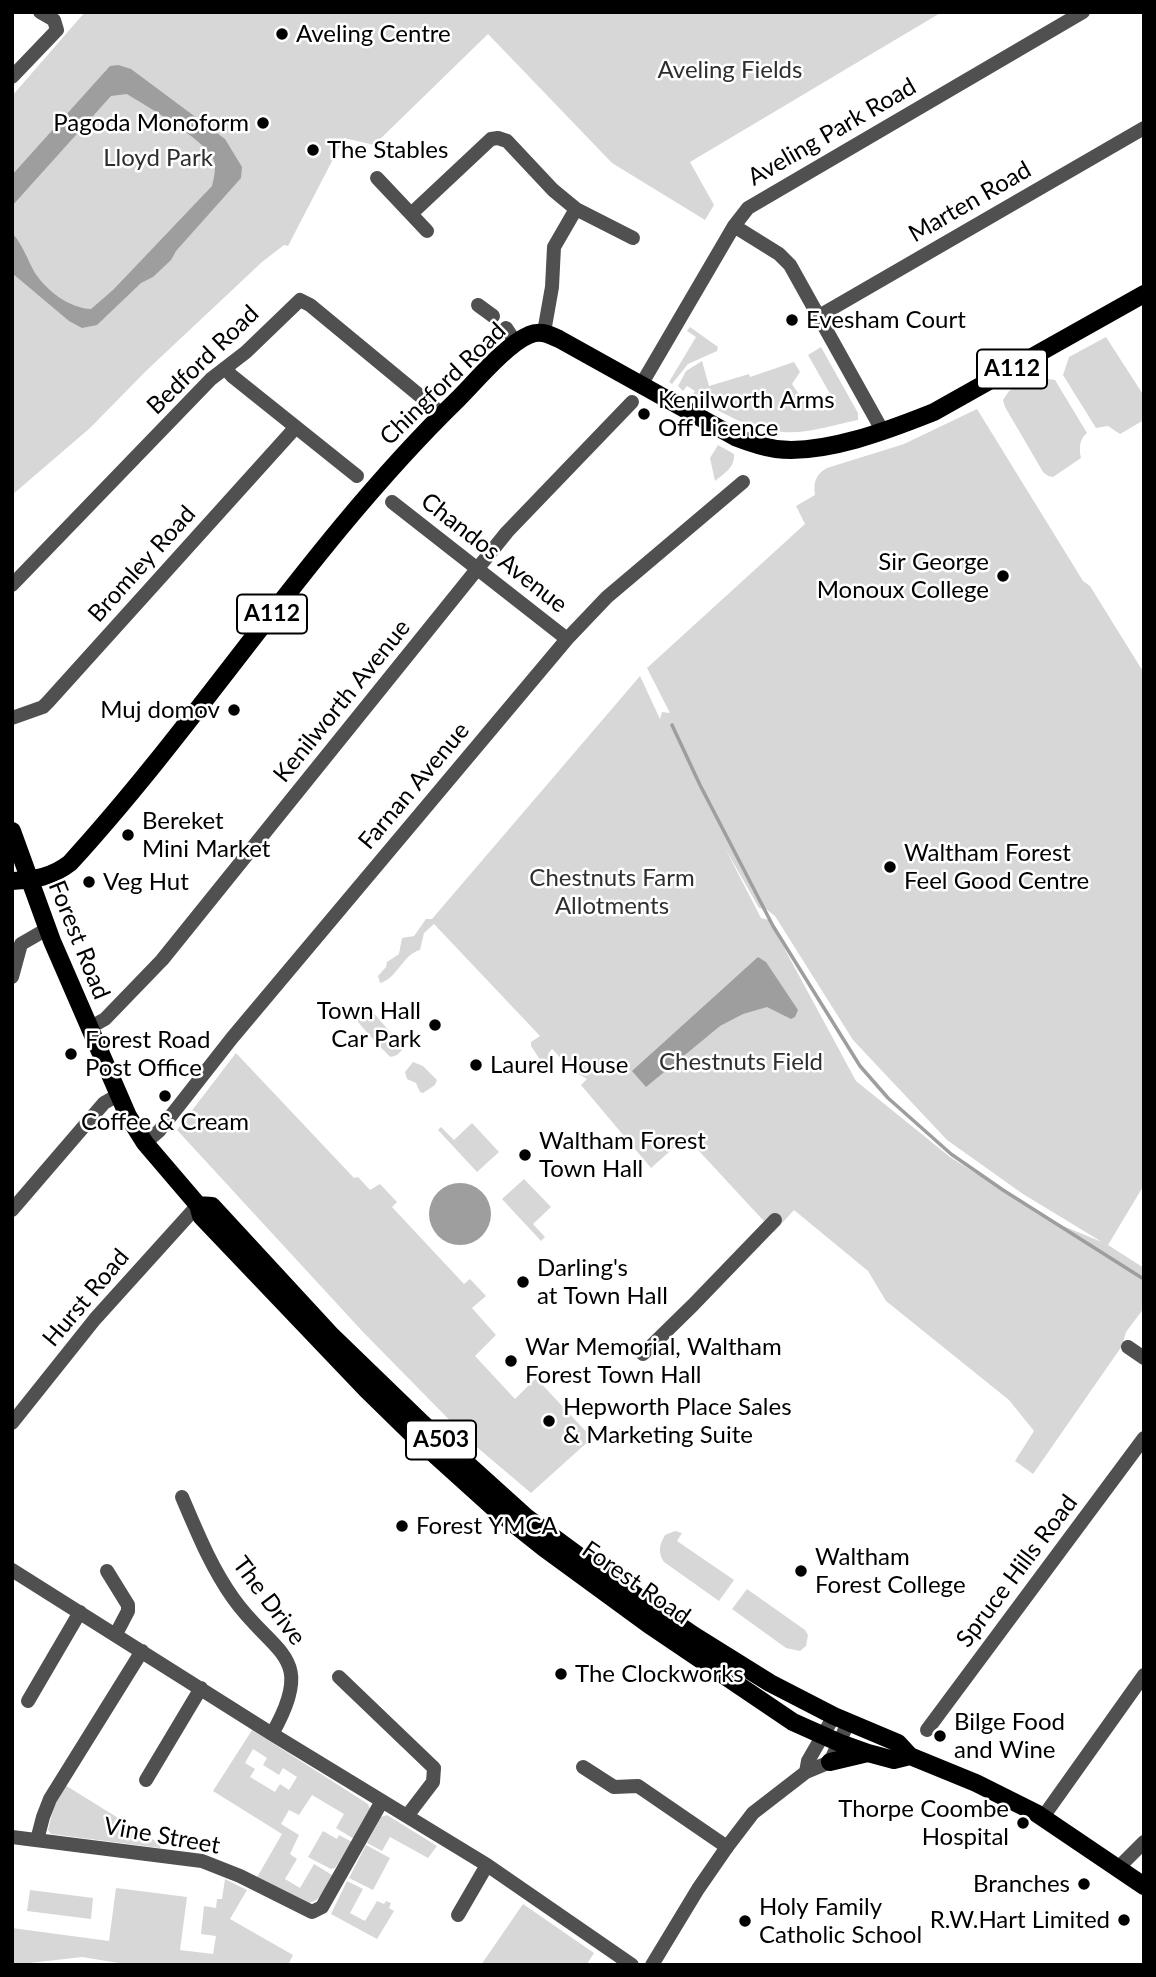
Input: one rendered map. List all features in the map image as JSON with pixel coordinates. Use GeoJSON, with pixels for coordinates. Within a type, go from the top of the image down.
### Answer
{"type":"FeatureCollection","features":[{"type":"Feature","properties":{"kind":"main road","name":"Chingford Road"},"geometry":{"type":"LineString","coordinates":[[21,881],[52,875],[61,870],[84,847],[127,798],[362,502],[442,414],[530,334],[544,332],[735,436],[773,449],[789,450],[826,445],[883,430],[945,406],[1144,294]]}},
{"type":"Feature","properties":{"kind":"main road","name":"Forest Road"},"geometry":{"type":"LineString","coordinates":[[12,831],[21,881],[41,931],[89,1028],[118,1095],[145,1143],[198,1205],[201,1216],[366,1389],[495,1509],[544,1548],[648,1624],[793,1722],[868,1753],[894,1760],[910,1756]]}},
{"type":"Feature","properties":{"kind":"main road","name":"Forest Road"},"geometry":{"type":"LineString","coordinates":[[198,1205],[212,1206],[342,1347],[526,1517],[692,1635],[769,1683],[841,1720],[898,1743],[910,1756],[976,1783],[1044,1817],[1144,1886]]}},
{"type":"Feature","properties":{"kind":"main road"},"geometry":{"type":"LineString","coordinates":[[830,1762],[868,1753]]}},
{"type":"Feature","properties":{"kind":"street","name":"Aveling Park Road"},"geometry":{"type":"LineString","coordinates":[[641,386],[744,211],[1083,12]]}},
{"type":"Feature","properties":{"kind":"street"},"geometry":{"type":"LineString","coordinates":[[12,77],[55,32],[57,26],[54,20],[41,13]]}},
{"type":"Feature","properties":{"kind":"street","name":"Marten Road"},"geometry":{"type":"LineString","coordinates":[[819,316],[1144,128]]}},
{"type":"Feature","properties":{"kind":"street"},"geometry":{"type":"LineString","coordinates":[[411,214],[491,139],[498,138],[508,141],[553,190],[576,209],[633,238]]}},
{"type":"Feature","properties":{"kind":"street"},"geometry":{"type":"LineString","coordinates":[[377,178],[427,231]]}},
{"type":"Feature","properties":{"kind":"street"},"geometry":{"type":"LineString","coordinates":[[544,332],[552,287],[554,247],[576,209]]}},
{"type":"Feature","properties":{"kind":"street"},"geometry":{"type":"LineString","coordinates":[[734,226],[786,260],[883,430]]}},
{"type":"Feature","properties":{"kind":"street","name":"Bedford Road"},"geometry":{"type":"LineString","coordinates":[[12,585],[211,379],[246,352],[295,303],[304,301],[442,414]]}},
{"type":"Feature","properties":{"kind":"street"},"geometry":{"type":"LineString","coordinates":[[478,305],[493,316]]}},
{"type":"Feature","properties":{"kind":"street"},"geometry":{"type":"LineString","coordinates":[[506,328],[516,344]]}},
{"type":"Feature","properties":{"kind":"street"},"geometry":{"type":"LineString","coordinates":[[225,368],[357,476]]}},
{"type":"Feature","properties":{"kind":"street","name":"Kenilworth Avenue"},"geometry":{"type":"LineString","coordinates":[[89,1028],[105,1019],[162,960],[507,532],[632,402]]}},
{"type":"Feature","properties":{"kind":"street","name":"Bromley Road"},"geometry":{"type":"LineString","coordinates":[[12,718],[43,707],[48,702],[296,428]]}},
{"type":"Feature","properties":{"kind":"street","name":"Farnan Avenue"},"geometry":{"type":"LineString","coordinates":[[145,1143],[163,1126],[232,1038],[567,639],[607,597],[743,482]]}},
{"type":"Feature","properties":{"kind":"street","name":"Chandos Avenue"},"geometry":{"type":"LineString","coordinates":[[392,502],[567,639]]}},
{"type":"Feature","properties":{"kind":"street"},"geometry":{"type":"LineString","coordinates":[[12,977],[21,944],[41,931]]}},
{"type":"Feature","properties":{"kind":"street"},"geometry":{"type":"LineString","coordinates":[[12,1210],[104,1103],[118,1095]]}},
{"type":"Feature","properties":{"kind":"street","name":"Hurst Road"},"geometry":{"type":"LineString","coordinates":[[12,1423],[95,1319],[198,1205]]}},
{"type":"Feature","properties":{"kind":"street"},"geometry":{"type":"LineString","coordinates":[[643,1354],[775,1220]]}},
{"type":"Feature","properties":{"kind":"street"},"geometry":{"type":"LineString","coordinates":[[1128,1347],[1144,1358]]}},
{"type":"Feature","properties":{"kind":"street","name":"Spruce Hills Road"},"geometry":{"type":"LineString","coordinates":[[927,1730],[1144,1438]]}},
{"type":"Feature","properties":{"kind":"street","name":"The Drive"},"geometry":{"type":"LineString","coordinates":[[182,1497],[203,1546],[231,1595],[277,1645],[289,1665],[289,1704],[272,1734]]}},
{"type":"Feature","properties":{"kind":"street"},"geometry":{"type":"LineString","coordinates":[[12,1570],[272,1734],[487,1865],[632,1965]]}},
{"type":"Feature","properties":{"kind":"street"},"geometry":{"type":"LineString","coordinates":[[107,1571],[128,1605],[128,1611],[116,1634]]}},
{"type":"Feature","properties":{"kind":"street"},"geometry":{"type":"LineString","coordinates":[[27,1702],[79,1612]]}},
{"type":"Feature","properties":{"kind":"street"},"geometry":{"type":"LineString","coordinates":[[37,1840],[50,1799],[142,1651]]}},
{"type":"Feature","properties":{"kind":"street"},"geometry":{"type":"LineString","coordinates":[[1044,1817],[1144,1675]]}},
{"type":"Feature","properties":{"kind":"street"},"geometry":{"type":"LineString","coordinates":[[339,1677],[434,1768],[433,1782],[407,1816]]}},
{"type":"Feature","properties":{"kind":"street"},"geometry":{"type":"LineString","coordinates":[[146,1780],[201,1688]]}},
{"type":"Feature","properties":{"kind":"street"},"geometry":{"type":"LineString","coordinates":[[806,1772],[808,1761],[823,1736],[841,1720]]}},
{"type":"Feature","properties":{"kind":"street"},"geometry":{"type":"LineString","coordinates":[[652,1965],[727,1847],[753,1813],[806,1772],[830,1762],[840,1743],[841,1720]]}},
{"type":"Feature","properties":{"kind":"street"},"geometry":{"type":"LineString","coordinates":[[583,1767],[614,1787],[638,1786],[727,1847]]}},
{"type":"Feature","properties":{"kind":"street","name":"Vine Street"},"geometry":{"type":"LineString","coordinates":[[12,1837],[202,1861],[240,1876],[312,1912],[322,1907],[382,1801]]}},
{"type":"Feature","properties":{"kind":"street"},"geometry":{"type":"LineString","coordinates":[[1119,1867],[1144,1842]]}},
{"type":"Feature","properties":{"kind":"street"},"geometry":{"type":"LineString","coordinates":[[458,1915],[487,1865]]}},
{"type":"Feature","properties":{"kind":"green space","name":"Lloyd Park"},"geometry":{"type":"Polygon","coordinates":[[[85,12],[942,12],[690,162],[714,205],[705,220],[612,163],[488,34],[374,145],[344,138],[288,246],[284,245],[262,262],[146,371],[90,428],[12,495],[12,96],[85,12]]]}},
{"type":"Feature","properties":{"kind":"green space"},"geometry":{"type":"Polygon","coordinates":[[[690,327],[718,347],[717,351],[688,364],[672,384],[669,382],[696,337],[687,331],[690,327]]]}},
{"type":"Feature","properties":{"kind":"green space"},"geometry":{"type":"Polygon","coordinates":[[[1106,337],[1144,396],[1144,420],[1120,434],[1108,426],[1096,428],[1063,375],[1069,357],[1106,337]]]}},
{"type":"Feature","properties":{"kind":"green space"},"geometry":{"type":"Polygon","coordinates":[[[821,347],[858,413],[858,420],[801,432],[771,431],[736,419],[692,396],[695,391],[687,386],[683,391],[678,386],[686,371],[702,361],[709,386],[749,374],[750,377],[794,362],[800,372],[792,384],[810,411],[833,399],[808,355],[821,347]]]}},
{"type":"Feature","properties":{"kind":"green space"},"geometry":{"type":"Polygon","coordinates":[[[1034,377],[1055,380],[1087,433],[1080,444],[1081,458],[1053,477],[1043,472],[1003,400],[1009,391],[1034,377]]]}},
{"type":"Feature","properties":{"kind":"green space"},"geometry":{"type":"Polygon","coordinates":[[[977,409],[1083,581],[1090,586],[1144,673],[1144,1185],[1108,1245],[1144,1268],[1144,1308],[1126,1332],[1122,1346],[1033,1474],[1015,1461],[1034,1431],[1009,1400],[886,1301],[868,1271],[794,1210],[774,1232],[686,1137],[651,1168],[581,1085],[587,1079],[573,1071],[552,1049],[548,1054],[552,1061],[548,1067],[543,1064],[531,1046],[531,1042],[540,1036],[434,924],[424,933],[420,950],[409,956],[391,977],[380,983],[378,976],[387,962],[399,954],[402,938],[414,936],[426,919],[432,919],[640,676],[660,719],[662,712],[670,713],[647,668],[805,524],[796,506],[815,495],[814,486],[820,473],[827,468],[904,444],[977,409]],[[725,848],[761,918],[769,920],[856,1081],[950,1157],[1051,1221],[1102,1242],[1023,1194],[947,1140],[853,1040],[775,916],[766,909],[759,908],[725,848]]]}},
{"type":"Feature","properties":{"kind":"green space"},"geometry":{"type":"Polygon","coordinates":[[[718,445],[734,454],[734,459],[729,469],[715,481],[710,458],[718,445]]]}},
{"type":"Feature","properties":{"kind":"green space"},"geometry":{"type":"Polygon","coordinates":[[[371,1010],[404,1048],[397,1055],[388,1055],[358,1022],[360,1012],[371,1010]]]}},
{"type":"Feature","properties":{"kind":"green space"},"geometry":{"type":"Polygon","coordinates":[[[236,1053],[354,1178],[358,1177],[370,1190],[380,1184],[397,1202],[392,1207],[464,1284],[470,1279],[486,1296],[472,1308],[496,1335],[475,1356],[515,1399],[536,1378],[592,1438],[531,1493],[472,1443],[363,1332],[177,1130],[236,1053]]]}},
{"type":"Feature","properties":{"kind":"green space"},"geometry":{"type":"Polygon","coordinates":[[[413,1062],[423,1066],[437,1080],[435,1085],[423,1093],[416,1083],[407,1079],[405,1072],[413,1062]]]}},
{"type":"Feature","properties":{"kind":"green space"},"geometry":{"type":"Polygon","coordinates":[[[472,1123],[499,1152],[477,1172],[438,1130],[441,1127],[454,1140],[472,1123]]]}},
{"type":"Feature","properties":{"kind":"green space"},"geometry":{"type":"Polygon","coordinates":[[[524,1179],[551,1207],[533,1224],[545,1237],[541,1241],[502,1199],[524,1179]]]}},
{"type":"Feature","properties":{"kind":"green space"},"geometry":{"type":"Polygon","coordinates":[[[675,1531],[682,1533],[677,1541],[734,1580],[719,1601],[662,1559],[661,1542],[665,1535],[675,1531]]]}},
{"type":"Feature","properties":{"kind":"green space"},"geometry":{"type":"Polygon","coordinates":[[[747,1589],[805,1630],[808,1635],[806,1646],[800,1651],[786,1648],[732,1609],[747,1589]]]}},
{"type":"Feature","properties":{"kind":"green space"},"geometry":{"type":"Polygon","coordinates":[[[252,1730],[368,1804],[371,1812],[354,1839],[336,1828],[344,1814],[312,1795],[299,1815],[289,1810],[281,1824],[299,1835],[290,1854],[297,1859],[285,1879],[300,1888],[314,1864],[332,1875],[318,1898],[304,1903],[256,1879],[282,1834],[213,1791],[252,1730]],[[253,1749],[245,1763],[255,1769],[250,1777],[275,1792],[280,1784],[289,1790],[297,1777],[283,1768],[279,1775],[263,1765],[267,1758],[253,1749]]]}},
{"type":"Feature","properties":{"kind":"green space"},"geometry":{"type":"Polygon","coordinates":[[[65,1785],[160,1844],[160,1848],[51,1834],[48,1830],[55,1802],[65,1785]]]}},
{"type":"Feature","properties":{"kind":"green space"},"geometry":{"type":"Polygon","coordinates":[[[387,1815],[437,1846],[428,1858],[390,1837],[382,1851],[367,1843],[381,1817],[387,1815]]]}},
{"type":"Feature","properties":{"kind":"green space"},"geometry":{"type":"Polygon","coordinates":[[[323,1831],[337,1839],[339,1835],[352,1842],[335,1868],[331,1869],[308,1857],[323,1831]]]}},
{"type":"Feature","properties":{"kind":"green space"},"geometry":{"type":"Polygon","coordinates":[[[366,1845],[390,1858],[373,1890],[349,1878],[366,1845]]]}},
{"type":"Feature","properties":{"kind":"green space"},"geometry":{"type":"Polygon","coordinates":[[[225,1879],[247,1890],[230,1919],[293,1955],[288,1965],[131,1965],[82,1957],[12,1965],[12,1928],[109,1941],[116,1888],[187,1897],[180,1950],[213,1954],[216,1936],[201,1934],[204,1906],[216,1908],[217,1899],[222,1899],[225,1879]]]}},
{"type":"Feature","properties":{"kind":"green space"},"geometry":{"type":"Polygon","coordinates":[[[347,1881],[363,1889],[350,1913],[365,1921],[377,1901],[391,1903],[389,1908],[394,1911],[377,1939],[331,1914],[347,1881]]]}},
{"type":"Feature","properties":{"kind":"green space"},"geometry":{"type":"Polygon","coordinates":[[[30,1890],[93,1898],[91,1919],[27,1911],[30,1890]]]}},
{"type":"Feature","properties":{"kind":"green space"},"geometry":{"type":"Polygon","coordinates":[[[523,1904],[594,1953],[587,1964],[481,1965],[523,1904]]]}},
{"type":"Feature","properties":{"kind":"shaded area"},"geometry":{"type":"Polygon","coordinates":[[[118,65],[131,69],[225,139],[242,167],[241,178],[171,260],[153,277],[141,283],[97,325],[82,328],[69,321],[12,273],[12,233],[35,273],[46,286],[67,302],[91,309],[113,290],[212,186],[214,175],[213,158],[198,141],[127,94],[111,96],[12,206],[12,175],[110,66],[118,65]]]}},
{"type":"Feature","properties":{"kind":"shaded area"},"geometry":{"type":"Polygon","coordinates":[[[758,957],[766,962],[798,1010],[795,1017],[791,1019],[767,1007],[743,1014],[720,1026],[646,1087],[632,1071],[758,957]]]}},
{"type":"Feature","properties":{"kind":"shaded area"},"geometry":{"type":"Polygon","coordinates":[[[454,1183],[466,1183],[482,1192],[489,1202],[489,1226],[482,1236],[466,1245],[454,1245],[443,1240],[434,1231],[429,1220],[429,1208],[434,1197],[443,1188],[454,1183]]]}},
{"type":"Feature","properties":{"kind":"waterway"},"geometry":{"type":"LineString","coordinates":[[672,725],[773,926],[860,1066],[888,1098],[951,1154],[1142,1278]]}},
{"type":"Feature","properties":{"kind":"place","name":"Aveling Centre"},"geometry":{"type":"Point","coordinates":[282,34]}},
{"type":"Feature","properties":{"kind":"place","name":"Pagoda Monoform"},"geometry":{"type":"Point","coordinates":[263,123]}},
{"type":"Feature","properties":{"kind":"place","name":"The Stables"},"geometry":{"type":"Point","coordinates":[313,150]}},
{"type":"Feature","properties":{"kind":"place","name":"Evesham Court"},"geometry":{"type":"Point","coordinates":[792,320]}},
{"type":"Feature","properties":{"kind":"place","name":"Kenilworth Arms Off Licence"},"geometry":{"type":"Point","coordinates":[644,414]}},
{"type":"Feature","properties":{"kind":"place","name":"Sir George Monoux College"},"geometry":{"type":"Point","coordinates":[1003,576]}},
{"type":"Feature","properties":{"kind":"place","name":"Muj domov"},"geometry":{"type":"Point","coordinates":[234,710]}},
{"type":"Feature","properties":{"kind":"place","name":"Bereket Mini Market"},"geometry":{"type":"Point","coordinates":[128,835]}},
{"type":"Feature","properties":{"kind":"place","name":"Waltham Forest Feel Good Centre"},"geometry":{"type":"Point","coordinates":[890,867]}},
{"type":"Feature","properties":{"kind":"place","name":"Veg Hut"},"geometry":{"type":"Point","coordinates":[89,882]}},
{"type":"Feature","properties":{"kind":"place","name":"Town Hall Car Park"},"geometry":{"type":"Point","coordinates":[435,1025]}},
{"type":"Feature","properties":{"kind":"place","name":"Forest Road Post Office"},"geometry":{"type":"Point","coordinates":[71,1054]}},
{"type":"Feature","properties":{"kind":"place","name":"Laurel House"},"geometry":{"type":"Point","coordinates":[476,1065]}},
{"type":"Feature","properties":{"kind":"place","name":"Coffee & Cream"},"geometry":{"type":"Point","coordinates":[165,1096]}},
{"type":"Feature","properties":{"kind":"place","name":"Waltham Forest Town Hall"},"geometry":{"type":"Point","coordinates":[525,1155]}},
{"type":"Feature","properties":{"kind":"place","name":"Darling's at Town Hall"},"geometry":{"type":"Point","coordinates":[523,1282]}},
{"type":"Feature","properties":{"kind":"place","name":"War Memorial, Waltham Forest Town Hall"},"geometry":{"type":"Point","coordinates":[511,1361]}},
{"type":"Feature","properties":{"kind":"place","name":"Hepworth Place Sales & Marketing Suite"},"geometry":{"type":"Point","coordinates":[549,1421]}},
{"type":"Feature","properties":{"kind":"place","name":"Forest YMCA"},"geometry":{"type":"Point","coordinates":[402,1526]}},
{"type":"Feature","properties":{"kind":"place","name":"Waltham Forest College"},"geometry":{"type":"Point","coordinates":[801,1571]}},
{"type":"Feature","properties":{"kind":"place","name":"The Clockworks"},"geometry":{"type":"Point","coordinates":[561,1674]}},
{"type":"Feature","properties":{"kind":"place","name":"Bilge Food and Wine"},"geometry":{"type":"Point","coordinates":[940,1736]}},
{"type":"Feature","properties":{"kind":"place","name":"Thorpe Coombe Hospital"},"geometry":{"type":"Point","coordinates":[1023,1823]}},
{"type":"Feature","properties":{"kind":"place","name":"Branches"},"geometry":{"type":"Point","coordinates":[1084,1884]}},
{"type":"Feature","properties":{"kind":"place","name":"R.W.Hart Limited"},"geometry":{"type":"Point","coordinates":[1124,1920]}},
{"type":"Feature","properties":{"kind":"place","name":"Holy Family Catholic School"},"geometry":{"type":"Point","coordinates":[745,1921]}},
{"type":"Feature","properties":{"kind":"park label","name":"Aveling Fields"},"geometry":{"type":"Point","coordinates":[730,70]}},
{"type":"Feature","properties":{"kind":"park label","name":"Chestnuts Farm Allotments"},"geometry":{"type":"Point","coordinates":[612,892]}},
{"type":"Feature","properties":{"kind":"park label","name":"Chestnuts Field"},"geometry":{"type":"Point","coordinates":[741,1062]}}]}
